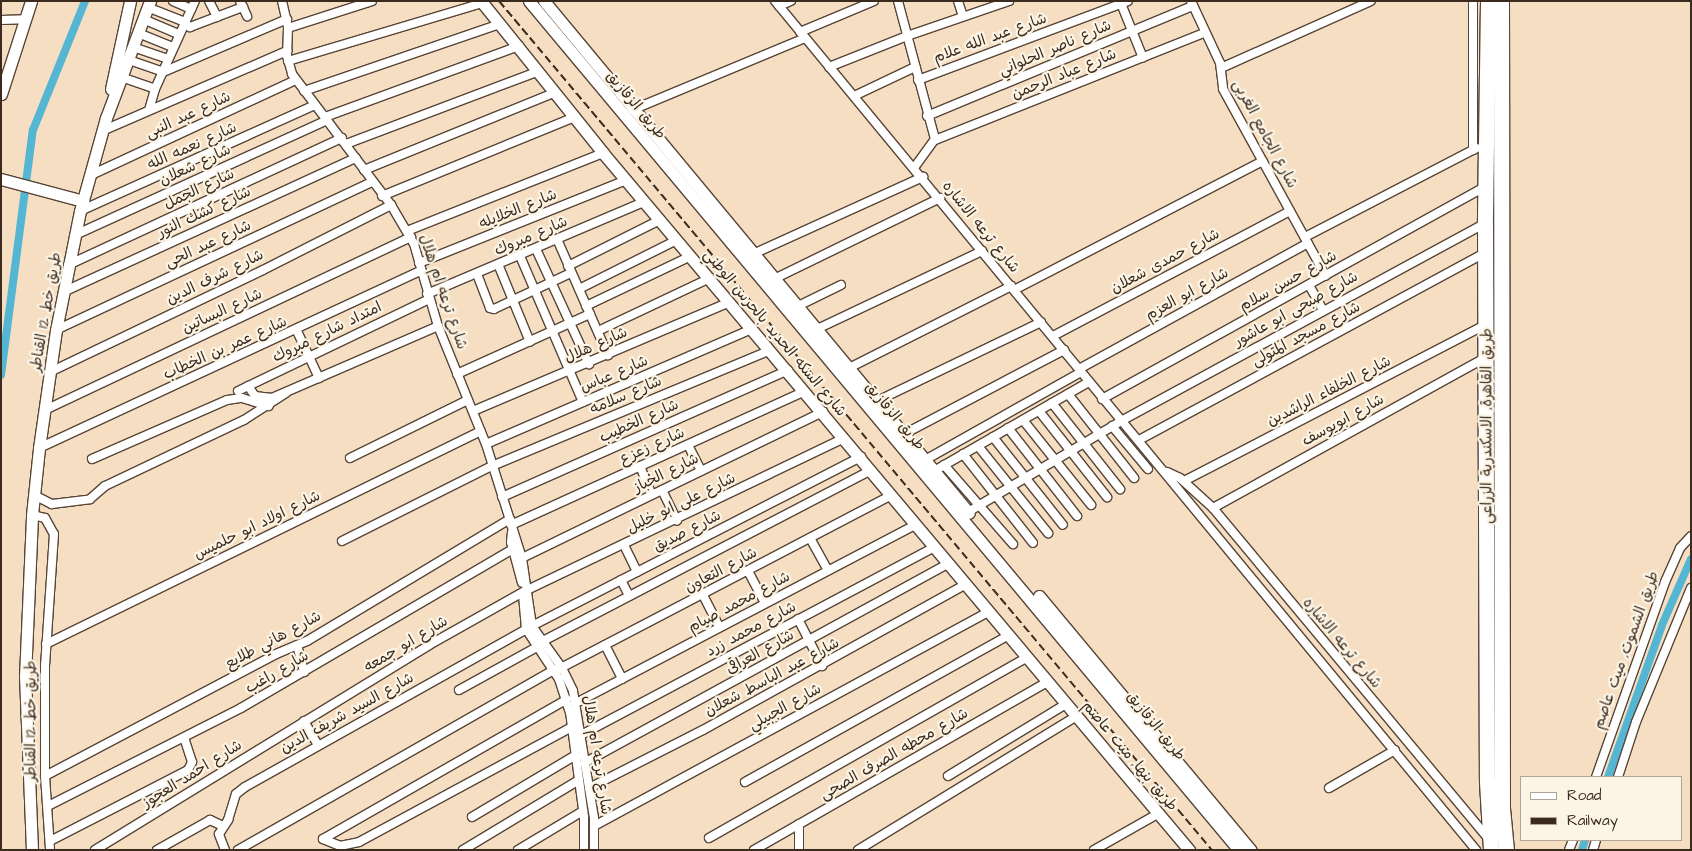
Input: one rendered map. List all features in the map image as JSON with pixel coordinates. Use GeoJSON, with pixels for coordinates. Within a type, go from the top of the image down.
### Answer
{"type":"FeatureCollection","features":[{"type":"Feature","properties":{"kind":"highway","name":"طريق القاهرة, الاسكندرية الزراعى"},"geometry":{"type":"LineString","coordinates":[[1488,1],[1485,223],[1487,325],[1487,782],[1491,846]]}},
{"type":"Feature","properties":{"kind":"highway","name":"طريق القاهرة, الاسكندرية الزراعى"},"geometry":{"type":"LineString","coordinates":[[1501,1],[1502,808],[1506,850]]}},
{"type":"Feature","properties":{"kind":"main road"},"geometry":{"type":"LineString","coordinates":[[1,94],[31,1]]}},
{"type":"Feature","properties":{"kind":"main road","name":"طريق خط 12 القناطر"},"geometry":{"type":"LineString","coordinates":[[32,850],[25,718],[32,515],[39,448],[56,330],[68,265],[82,206],[117,81],[130,1]]}},
{"type":"Feature","properties":{"kind":"main road"},"geometry":{"type":"LineString","coordinates":[[117,81],[135,1]]}},
{"type":"Feature","properties":{"kind":"main road","name":"طريق الزقازيق"},"geometry":{"type":"LineString","coordinates":[[530,1],[753,254],[904,434],[920,459],[939,468],[968,512],[1223,824],[1239,850]]}},
{"type":"Feature","properties":{"kind":"main road","name":"طريق الزقازيق"},"geometry":{"type":"LineString","coordinates":[[544,1],[632,110],[662,152],[1223,824],[1251,850]]}},
{"type":"Feature","properties":{"kind":"main road","name":"شارع السكه الحديد بالحرس الوطني"},"geometry":{"type":"LineString","coordinates":[[482,2],[603,153],[788,370],[1047,682]]}},
{"type":"Feature","properties":{"kind":"main road"},"geometry":{"type":"LineString","coordinates":[[117,81],[147,3]]}},
{"type":"Feature","properties":{"kind":"main road","name":"طريق خط 12 القناطر"},"geometry":{"type":"LineString","coordinates":[[117,81],[129,60],[147,3]]}},
{"type":"Feature","properties":{"kind":"main road"},"geometry":{"type":"LineString","coordinates":[[1,179],[55,194],[82,206]]}},
{"type":"Feature","properties":{"kind":"main road","name":"طريق بنها, ميت عاصم"},"geometry":{"type":"LineString","coordinates":[[1047,682],[1189,850]]}},
{"type":"Feature","properties":{"kind":"street"},"geometry":{"type":"LineString","coordinates":[[149,110],[155,89],[193,5],[173,1]]}},
{"type":"Feature","properties":{"kind":"street"},"geometry":{"type":"LineString","coordinates":[[210,1],[217,17]]}},
{"type":"Feature","properties":{"kind":"street","name":"شارع ترعه ام هلال"},"geometry":{"type":"LineString","coordinates":[[282,1],[288,28],[288,60],[296,80],[344,141],[382,196],[391,204],[409,234],[438,326],[486,444],[522,558],[529,627],[576,702],[594,826],[594,850]]}},
{"type":"Feature","properties":{"kind":"street"},"geometry":{"type":"LineString","coordinates":[[288,28],[372,1]]}},
{"type":"Feature","properties":{"kind":"street"},"geometry":{"type":"LineString","coordinates":[[777,4],[791,1]]}},
{"type":"Feature","properties":{"kind":"street"},"geometry":{"type":"LineString","coordinates":[[632,110],[803,35],[874,1]]}},
{"type":"Feature","properties":{"kind":"street"},"geometry":{"type":"LineString","coordinates":[[898,1],[927,116],[935,140],[914,166]]}},
{"type":"Feature","properties":{"kind":"street"},"geometry":{"type":"LineString","coordinates":[[958,1],[963,16]]}},
{"type":"Feature","properties":{"kind":"street"},"geometry":{"type":"LineString","coordinates":[[829,68],[907,36],[994,4],[1009,1]]}},
{"type":"Feature","properties":{"kind":"street"},"geometry":{"type":"LineString","coordinates":[[1222,68],[1371,1]]}},
{"type":"Feature","properties":{"kind":"street"},"geometry":{"type":"LineString","coordinates":[[1473,1],[1473,150]]}},
{"type":"Feature","properties":{"kind":"street"},"geometry":{"type":"LineString","coordinates":[[288,60],[482,2]]}},
{"type":"Feature","properties":{"kind":"street"},"geometry":{"type":"LineString","coordinates":[[1123,2],[1143,58]]}},
{"type":"Feature","properties":{"kind":"street","name":"شارع عبد الله علام"},"geometry":{"type":"LineString","coordinates":[[918,80],[1123,2]]}},
{"type":"Feature","properties":{"kind":"street"},"geometry":{"type":"LineString","coordinates":[[147,3],[190,27],[217,17],[242,4],[247,16]]}},
{"type":"Feature","properties":{"kind":"street","name":"شارع الجامع الغربى"},"geometry":{"type":"LineString","coordinates":[[1192,3],[1204,33],[1222,68],[1223,89],[1326,276]]}},
{"type":"Feature","properties":{"kind":"street","name":"شارع ناصر الحلواني"},"geometry":{"type":"LineString","coordinates":[[927,116],[1132,31],[1192,3]]}},
{"type":"Feature","properties":{"kind":"street","name":"شارع ترعه الاشاره"},"geometry":{"type":"LineString","coordinates":[[777,4],[829,68],[914,166],[1102,398],[1165,471],[1476,850]]}},
{"type":"Feature","properties":{"kind":"street"},"geometry":{"type":"LineString","coordinates":[[1,20],[26,19]]}},
{"type":"Feature","properties":{"kind":"street"},"geometry":{"type":"LineString","coordinates":[[143,19],[179,34]]}},
{"type":"Feature","properties":{"kind":"street"},"geometry":{"type":"LineString","coordinates":[[129,60],[163,72],[287,19]]}},
{"type":"Feature","properties":{"kind":"street"},"geometry":{"type":"LineString","coordinates":[[304,91],[500,24]]}},
{"type":"Feature","properties":{"kind":"street"},"geometry":{"type":"LineString","coordinates":[[138,33],[173,47]]}},
{"type":"Feature","properties":{"kind":"street","name":"شارع عباد الرحمن"},"geometry":{"type":"LineString","coordinates":[[935,140],[1204,33]]}},
{"type":"Feature","properties":{"kind":"street","name":"شارع شعلان"},"geometry":{"type":"LineString","coordinates":[[75,235],[326,118],[518,46]]}},
{"type":"Feature","properties":{"kind":"street"},"geometry":{"type":"LineString","coordinates":[[133,47],[168,59]]}},
{"type":"Feature","properties":{"kind":"street"},"geometry":{"type":"LineString","coordinates":[[102,131],[287,51]]}},
{"type":"Feature","properties":{"kind":"street"},"geometry":{"type":"LineString","coordinates":[[854,96],[915,67]]}},
{"type":"Feature","properties":{"kind":"street","name":"شارع الجمل"},"geometry":{"type":"LineString","coordinates":[[68,265],[344,141],[539,71]]}},
{"type":"Feature","properties":{"kind":"street","name":"شارع عبد النبى"},"geometry":{"type":"LineString","coordinates":[[91,174],[296,80]]}},
{"type":"Feature","properties":{"kind":"street"},"geometry":{"type":"LineString","coordinates":[[117,81],[155,89]]}},
{"type":"Feature","properties":{"kind":"street"},"geometry":{"type":"LineString","coordinates":[[364,170],[556,92]]}},
{"type":"Feature","properties":{"kind":"street","name":"شارع نعمه الله"},"geometry":{"type":"LineString","coordinates":[[82,206],[315,105]]}},
{"type":"Feature","properties":{"kind":"street"},"geometry":{"type":"LineString","coordinates":[[382,196],[575,117]]}},
{"type":"Feature","properties":{"kind":"street","name":"شارع ابو العزم"},"geometry":{"type":"LineString","coordinates":[[920,459],[1080,370],[1306,240],[1487,143]]}},
{"type":"Feature","properties":{"kind":"street","name":"شارع البساتين"},"geometry":{"type":"LineString","coordinates":[[45,410],[409,234],[603,153]]}},
{"type":"Feature","properties":{"kind":"street","name":"شارع كشك النور"},"geometry":{"type":"LineString","coordinates":[[63,292],[356,158]]}},
{"type":"Feature","properties":{"kind":"street"},"geometry":{"type":"LineString","coordinates":[[850,368],[1263,161]]}},
{"type":"Feature","properties":{"kind":"street"},"geometry":{"type":"LineString","coordinates":[[753,254],[923,177]]}},
{"type":"Feature","properties":{"kind":"street","name":"شارع الخلايله"},"geometry":{"type":"LineString","coordinates":[[420,267],[626,180]]}},
{"type":"Feature","properties":{"kind":"street","name":"شارع عبد الحى"},"geometry":{"type":"LineString","coordinates":[[56,330],[372,182]]}},
{"type":"Feature","properties":{"kind":"street","name":"شارع حسن سلام"},"geometry":{"type":"LineString","coordinates":[[1102,398],[1487,186]]}},
{"type":"Feature","properties":{"kind":"street"},"geometry":{"type":"LineString","coordinates":[[774,279],[940,198]]}},
{"type":"Feature","properties":{"kind":"street","name":"شارع مبروك"},"geometry":{"type":"LineString","coordinates":[[428,296],[644,202]]}},
{"type":"Feature","properties":{"kind":"street","name":"شارع شرف الدين"},"geometry":{"type":"LineString","coordinates":[[50,372],[263,270],[391,204]]}},
{"type":"Feature","properties":{"kind":"street","name":"شارع حمدى شعلان"},"geometry":{"type":"LineString","coordinates":[[1053,336],[1290,211]]}},
{"type":"Feature","properties":{"kind":"street"},"geometry":{"type":"LineString","coordinates":[[476,274],[492,309],[553,283],[570,269],[660,220]]}},
{"type":"Feature","properties":{"kind":"street","name":"شارع صبحى ابو عاشور"},"geometry":{"type":"LineString","coordinates":[[968,512],[1112,426],[1485,223]]}},
{"type":"Feature","properties":{"kind":"street"},"geometry":{"type":"LineString","coordinates":[[557,240],[608,355]]}},
{"type":"Feature","properties":{"kind":"street"},"geometry":{"type":"LineString","coordinates":[[579,289],[677,240]]}},
{"type":"Feature","properties":{"kind":"street"},"geometry":{"type":"LineString","coordinates":[[536,249],[589,364]]}},
{"type":"Feature","properties":{"kind":"street"},"geometry":{"type":"LineString","coordinates":[[815,330],[982,251]]}},
{"type":"Feature","properties":{"kind":"street","name":"شارع مسجد المتولى"},"geometry":{"type":"LineString","coordinates":[[1139,440],[1486,253]]}},
{"type":"Feature","properties":{"kind":"street"},"geometry":{"type":"LineString","coordinates":[[520,256],[583,402]]}},
{"type":"Feature","properties":{"kind":"street"},"geometry":{"type":"LineString","coordinates":[[586,306],[691,256]]}},
{"type":"Feature","properties":{"kind":"street"},"geometry":{"type":"LineString","coordinates":[[498,264],[530,342]]}},
{"type":"Feature","properties":{"kind":"street","name":"شارع عمر بن الخطاب"},"geometry":{"type":"LineString","coordinates":[[39,448],[297,331],[420,267]]}},
{"type":"Feature","properties":{"kind":"street"},"geometry":{"type":"LineString","coordinates":[[598,331],[710,278]]}},
{"type":"Feature","properties":{"kind":"street"},"geometry":{"type":"LineString","coordinates":[[796,307],[841,285]]}},
{"type":"Feature","properties":{"kind":"street"},"geometry":{"type":"LineString","coordinates":[[1309,285],[1323,310]]}},
{"type":"Feature","properties":{"kind":"street","name":"امتداد شارع مبروك"},"geometry":{"type":"LineString","coordinates":[[238,391],[428,296]]}},
{"type":"Feature","properties":{"kind":"street","name":"شارع هلال"},"geometry":{"type":"LineString","coordinates":[[473,412],[589,364],[730,302]]}},
{"type":"Feature","properties":{"kind":"street"},"geometry":{"type":"LineString","coordinates":[[458,374],[590,314]]}},
{"type":"Feature","properties":{"kind":"street"},"geometry":{"type":"LineString","coordinates":[[877,401],[1041,322]]}},
{"type":"Feature","properties":{"kind":"street","name":"شارع الخلفاء الراشدين"},"geometry":{"type":"LineString","coordinates":[[1184,481],[1487,325]]}},
{"type":"Feature","properties":{"kind":"street"},"geometry":{"type":"LineString","coordinates":[[34,495],[52,504],[90,499],[112,482],[269,406],[286,393],[438,326]]}},
{"type":"Feature","properties":{"kind":"street","name":"شارع عباس"},"geometry":{"type":"LineString","coordinates":[[486,444],[752,329]]}},
{"type":"Feature","properties":{"kind":"street"},"geometry":{"type":"LineString","coordinates":[[297,331],[319,378]]}},
{"type":"Feature","properties":{"kind":"street","name":"شارع سلامه"},"geometry":{"type":"LineString","coordinates":[[342,541],[492,466],[770,350]]}},
{"type":"Feature","properties":{"kind":"street"},"geometry":{"type":"LineString","coordinates":[[904,434],[1064,350]]}},
{"type":"Feature","properties":{"kind":"street","name":"شارع ابويوسف"},"geometry":{"type":"LineString","coordinates":[[1213,508],[1487,357]]}},
{"type":"Feature","properties":{"kind":"street","name":"شارع الخطيب"},"geometry":{"type":"LineString","coordinates":[[502,497],[788,370]]}},
{"type":"Feature","properties":{"kind":"street"},"geometry":{"type":"LineString","coordinates":[[1013,544],[939,468],[1089,382]]}},
{"type":"Feature","properties":{"kind":"street"},"geometry":{"type":"LineString","coordinates":[[248,386],[255,396],[261,398],[286,393]]}},
{"type":"Feature","properties":{"kind":"street","name":"شارع زعزع"},"geometry":{"type":"LineString","coordinates":[[511,525],[805,392]]}},
{"type":"Feature","properties":{"kind":"street"},"geometry":{"type":"LineString","coordinates":[[1068,394],[1134,478]]}},
{"type":"Feature","properties":{"kind":"street"},"geometry":{"type":"LineString","coordinates":[[92,459],[227,400],[242,398],[269,406]]}},
{"type":"Feature","properties":{"kind":"street"},"geometry":{"type":"LineString","coordinates":[[350,458],[468,400]]}},
{"type":"Feature","properties":{"kind":"street"},"geometry":{"type":"LineString","coordinates":[[1052,403],[1120,489]]}},
{"type":"Feature","properties":{"kind":"street"},"geometry":{"type":"LineString","coordinates":[[1038,411],[1107,497]]}},
{"type":"Feature","properties":{"kind":"street","name":"شارع الخباز"},"geometry":{"type":"LineString","coordinates":[[522,558],[822,412]]}},
{"type":"Feature","properties":{"kind":"street"},"geometry":{"type":"LineString","coordinates":[[1023,420],[1091,505]]}},
{"type":"Feature","properties":{"kind":"street"},"geometry":{"type":"LineString","coordinates":[[1112,426],[1148,470]]}},
{"type":"Feature","properties":{"kind":"street"},"geometry":{"type":"LineString","coordinates":[[1008,428],[1039,470],[1077,516]]}},
{"type":"Feature","properties":{"kind":"street","name":"شارع اولاد ابو حلميس"},"geometry":{"type":"LineString","coordinates":[[46,644],[481,431]]}},
{"type":"Feature","properties":{"kind":"street"},"geometry":{"type":"LineString","coordinates":[[993,437],[1063,525]]}},
{"type":"Feature","properties":{"kind":"street","name":"شارع على ابو خليل"},"geometry":{"type":"LineString","coordinates":[[526,591],[677,521],[844,438]]}},
{"type":"Feature","properties":{"kind":"street"},"geometry":{"type":"LineString","coordinates":[[688,445],[701,471]]}},
{"type":"Feature","properties":{"kind":"street"},"geometry":{"type":"LineString","coordinates":[[978,446],[1048,533]]}},
{"type":"Feature","properties":{"kind":"street"},"geometry":{"type":"LineString","coordinates":[[963,454],[1033,543]]}},
{"type":"Feature","properties":{"kind":"street","name":"شارع صديق"},"geometry":{"type":"LineString","coordinates":[[529,627],[861,457]]}},
{"type":"Feature","properties":{"kind":"street"},"geometry":{"type":"LineString","coordinates":[[640,466],[652,495]]}},
{"type":"Feature","properties":{"kind":"street"},"geometry":{"type":"LineString","coordinates":[[459,690],[582,621],[871,470]]}},
{"type":"Feature","properties":{"kind":"street","name":"شارع ترعه الاشاره"},"geometry":{"type":"LineString","coordinates":[[1165,471],[1184,481],[1213,508],[1491,846]]}},
{"type":"Feature","properties":{"kind":"street"},"geometry":{"type":"LineString","coordinates":[[662,490],[677,521]]}},
{"type":"Feature","properties":{"kind":"street","name":"شارع التعاون"},"geometry":{"type":"LineString","coordinates":[[238,850],[557,670],[892,495]]}},
{"type":"Feature","properties":{"kind":"street"},"geometry":{"type":"LineString","coordinates":[[784,496],[792,511]]}},
{"type":"Feature","properties":{"kind":"street","name":"طريق خط 12 القناطر"},"geometry":{"type":"LineString","coordinates":[[32,515],[45,518],[54,534],[46,644],[45,776],[50,846]]}},
{"type":"Feature","properties":{"kind":"street","name":"شارع ترعه ام هلال"},"geometry":{"type":"LineString","coordinates":[[511,525],[513,549],[526,591]]}},
{"type":"Feature","properties":{"kind":"street","name":"شارع هاني طلايع"},"geometry":{"type":"LineString","coordinates":[[45,776],[276,654],[297,645],[511,525]]}},
{"type":"Feature","properties":{"kind":"street","name":"شارع محمد صيام"},"geometry":{"type":"LineString","coordinates":[[576,702],[915,525]]}},
{"type":"Feature","properties":{"kind":"street","name":"طريق الشموت, ميت عاصم"},"geometry":{"type":"LineString","coordinates":[[1596,776],[1665,582],[1680,548],[1691,536]]}},
{"type":"Feature","properties":{"kind":"street"},"geometry":{"type":"LineString","coordinates":[[810,538],[828,570]]}},
{"type":"Feature","properties":{"kind":"street"},"geometry":{"type":"LineString","coordinates":[[624,545],[637,572]]}},
{"type":"Feature","properties":{"kind":"street","name":"شارع محمد زرد"},"geometry":{"type":"LineString","coordinates":[[581,735],[934,547]]}},
{"type":"Feature","properties":{"kind":"street","name":"شارع راغب"},"geometry":{"type":"LineString","coordinates":[[48,806],[184,738],[304,672],[513,549]]}},
{"type":"Feature","properties":{"kind":"street","name":"شارع العراقى"},"geometry":{"type":"LineString","coordinates":[[584,763],[948,564]]}},
{"type":"Feature","properties":{"kind":"street"},"geometry":{"type":"LineString","coordinates":[[748,571],[765,603]]}},
{"type":"Feature","properties":{"kind":"street"},"geometry":{"type":"LineString","coordinates":[[621,580],[629,596]]}},
{"type":"Feature","properties":{"kind":"street","name":"شارع عبد الباسط شعلان"},"geometry":{"type":"LineString","coordinates":[[589,788],[822,666],[965,585]]}},
{"type":"Feature","properties":{"kind":"street"},"geometry":{"type":"LineString","coordinates":[[1618,776],[1636,722],[1691,588]]}},
{"type":"Feature","properties":{"kind":"street","name":"شارع ابو جمعه"},"geometry":{"type":"LineString","coordinates":[[304,721],[526,591]]}},
{"type":"Feature","properties":{"kind":"street"},"geometry":{"type":"LineString","coordinates":[[703,595],[719,627]]}},
{"type":"Feature","properties":{"kind":"street"},"geometry":{"type":"LineString","coordinates":[[574,605],[582,621]]}},
{"type":"Feature","properties":{"kind":"street","name":"شارع الجبيلي"},"geometry":{"type":"LineString","coordinates":[[594,826],[988,612]]}},
{"type":"Feature","properties":{"kind":"street"},"geometry":{"type":"LineString","coordinates":[[798,619],[822,666]]}},
{"type":"Feature","properties":{"kind":"street","name":"شارع السيد شريف الدين"},"geometry":{"type":"LineString","coordinates":[[225,850],[219,840],[223,826],[240,790],[529,627]]}},
{"type":"Feature","properties":{"kind":"street"},"geometry":{"type":"LineString","coordinates":[[746,782],[1009,636]]}},
{"type":"Feature","properties":{"kind":"street"},"geometry":{"type":"LineString","coordinates":[[297,645],[304,672]]}},
{"type":"Feature","properties":{"kind":"street"},"geometry":{"type":"LineString","coordinates":[[605,645],[622,679]]}},
{"type":"Feature","properties":{"kind":"street"},"geometry":{"type":"LineString","coordinates":[[709,838],[1027,657]]}},
{"type":"Feature","properties":{"kind":"street","name":"شارع ترعه ام هلال"},"geometry":{"type":"LineString","coordinates":[[557,670],[567,699],[572,727],[583,811],[584,850]]}},
{"type":"Feature","properties":{"kind":"street","name":"شارع محطه الصرف الصحى"},"geometry":{"type":"LineString","coordinates":[[754,850],[1047,682]]}},
{"type":"Feature","properties":{"kind":"street"},"geometry":{"type":"LineString","coordinates":[[351,845],[340,846],[323,839],[567,699]]}},
{"type":"Feature","properties":{"kind":"street"},"geometry":{"type":"LineString","coordinates":[[948,776],[1066,704]]}},
{"type":"Feature","properties":{"kind":"street"},"geometry":{"type":"LineString","coordinates":[[858,850],[1077,716]]}},
{"type":"Feature","properties":{"kind":"street"},"geometry":{"type":"LineString","coordinates":[[304,721],[318,745]]}},
{"type":"Feature","properties":{"kind":"street","name":"شارع احمد العجوز"},"geometry":{"type":"LineString","coordinates":[[95,850],[304,721]]}},
{"type":"Feature","properties":{"kind":"street"},"geometry":{"type":"LineString","coordinates":[[343,850],[572,727]]}},
{"type":"Feature","properties":{"kind":"street"},"geometry":{"type":"LineString","coordinates":[[50,846],[188,770],[192,762],[184,738]]}},
{"type":"Feature","properties":{"kind":"street"},"geometry":{"type":"LineString","coordinates":[[1329,788],[1395,750]]}},
{"type":"Feature","properties":{"kind":"street"},"geometry":{"type":"LineString","coordinates":[[472,817],[576,755]]}},
{"type":"Feature","properties":{"kind":"street"},"geometry":{"type":"LineString","coordinates":[[463,850],[579,780]]}},
{"type":"Feature","properties":{"kind":"street"},"geometry":{"type":"LineString","coordinates":[[518,850],[583,811]]}},
{"type":"Feature","properties":{"kind":"street"},"geometry":{"type":"LineString","coordinates":[[1094,850],[1159,813]]}},
{"type":"Feature","properties":{"kind":"street"},"geometry":{"type":"LineString","coordinates":[[157,850],[210,820],[223,826]]}},
{"type":"Feature","properties":{"kind":"street"},"geometry":{"type":"LineString","coordinates":[[799,824],[799,850]]}},
{"type":"Feature","properties":{"kind":"waterway"},"geometry":{"type":"LineString","coordinates":[[1,375],[33,130],[85,1]]}},
{"type":"Feature","properties":{"kind":"waterway"},"geometry":{"type":"LineString","coordinates":[[1608,776],[1662,625],[1691,559]]}},
{"type":"Feature","properties":{"kind":"waterway"},"geometry":{"type":"LineString","coordinates":[[1582,850],[1585,841]]}},
{"type":"Feature","properties":{"kind":"railway"},"geometry":{"type":"LineString","coordinates":[[499,1],[1212,850]]}}]}
